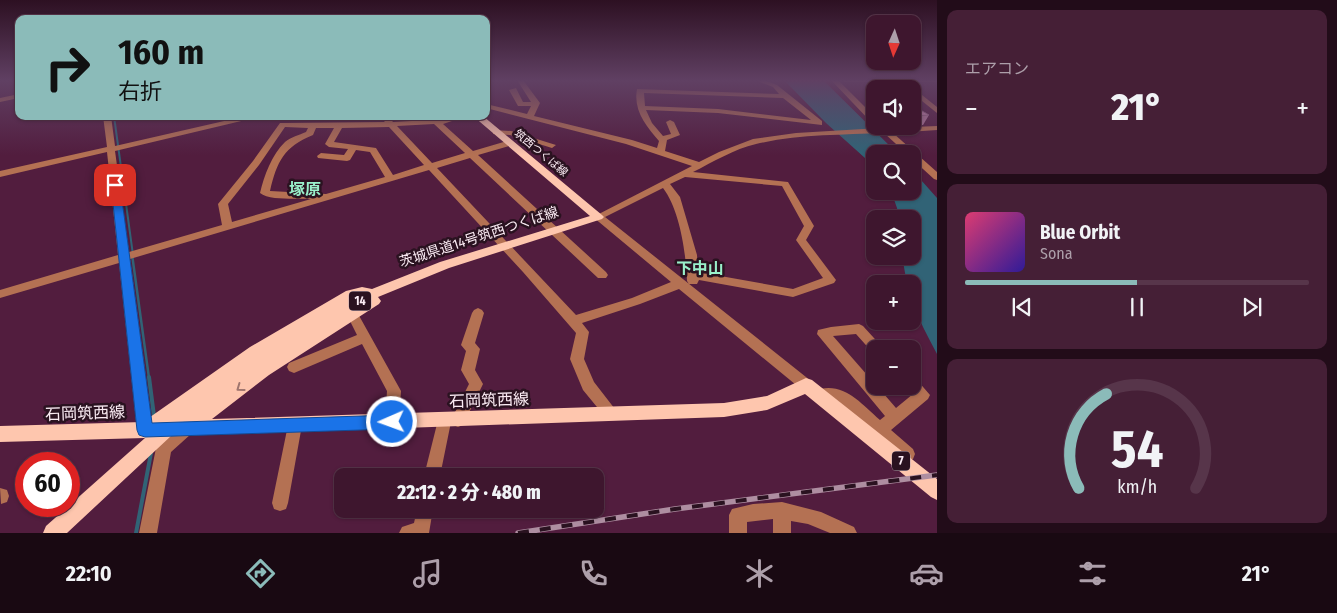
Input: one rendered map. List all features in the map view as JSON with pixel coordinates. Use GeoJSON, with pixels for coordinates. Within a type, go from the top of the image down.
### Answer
{"type":"FeatureCollection","features":[{"type":"Feature","properties":{"kind":"main road","name":"筑西つくば線"},"geometry":{"type":"LineString","coordinates":[[482,120],[566,190]]}},
{"type":"Feature","properties":{"kind":"main road","name":"茨城県道14号筑西つくば線"},"geometry":{"type":"LineString","coordinates":[[566,190],[598,217]]}},
{"type":"Feature","properties":{"kind":"main road","name":"茨城県道14号筑西つくば線"},"geometry":{"type":"LineString","coordinates":[[53,533],[121,469],[189,423],[282,345],[337,313],[379,291],[432,269],[598,217]]}},
{"type":"Feature","properties":{"kind":"main road"},"geometry":{"type":"LineString","coordinates":[[145,430],[221,374],[294,326],[360,291],[379,291],[373,303],[264,371],[212,410],[189,423]]}},
{"type":"Feature","properties":{"kind":"main road","name":"石岡筑西線"},"geometry":{"type":"LineString","coordinates":[[0,434],[145,430],[189,423],[295,425],[751,408],[812,390]]}},
{"type":"Feature","properties":{"kind":"main road","name":"7"},"geometry":{"type":"LineString","coordinates":[[812,390],[937,491]]}},
{"type":"Feature","properties":{"kind":"street"},"geometry":{"type":"LineString","coordinates":[[529,118],[535,105]]}},
{"type":"Feature","properties":{"kind":"street"},"geometry":{"type":"LineString","coordinates":[[641,105],[644,119],[664,141],[660,152]]}},
{"type":"Feature","properties":{"kind":"street"},"geometry":{"type":"LineString","coordinates":[[720,105],[724,112]]}},
{"type":"Feature","properties":{"kind":"street"},"geometry":{"type":"LineString","coordinates":[[800,105],[831,134]]}},
{"type":"Feature","properties":{"kind":"street"},"geometry":{"type":"LineString","coordinates":[[490,107],[629,142],[701,166]]}},
{"type":"Feature","properties":{"kind":"street"},"geometry":{"type":"LineString","coordinates":[[641,108],[724,112],[819,123]]}},
{"type":"Feature","properties":{"kind":"street"},"geometry":{"type":"LineString","coordinates":[[108,120],[115,148],[130,256],[145,430]]}},
{"type":"Feature","properties":{"kind":"street"},"geometry":{"type":"LineString","coordinates":[[0,174],[240,120]]}},
{"type":"Feature","properties":{"kind":"street"},"geometry":{"type":"LineString","coordinates":[[228,227],[222,204],[256,163],[280,120],[313,126],[339,127],[425,120]]}},
{"type":"Feature","properties":{"kind":"street"},"geometry":{"type":"LineString","coordinates":[[387,120],[583,332],[576,359],[588,386],[611,413]]}},
{"type":"Feature","properties":{"kind":"street"},"geometry":{"type":"LineString","coordinates":[[434,120],[602,275]]}},
{"type":"Feature","properties":{"kind":"street"},"geometry":{"type":"LineString","coordinates":[[662,139],[676,135],[670,122]]}},
{"type":"Feature","properties":{"kind":"street"},"geometry":{"type":"LineString","coordinates":[[313,126],[310,133],[289,143],[276,163],[265,190],[266,194],[321,196],[326,198]]}},
{"type":"Feature","properties":{"kind":"street"},"geometry":{"type":"LineString","coordinates":[[339,127],[329,144],[373,150],[390,178]]}},
{"type":"Feature","properties":{"kind":"street"},"geometry":{"type":"LineString","coordinates":[[921,128],[937,128]]}},
{"type":"Feature","properties":{"kind":"street"},"geometry":{"type":"LineString","coordinates":[[866,131],[781,137],[753,142],[722,154],[598,217],[812,390],[833,393],[843,397],[908,454]]}},
{"type":"Feature","properties":{"kind":"street"},"geometry":{"type":"LineString","coordinates":[[496,132],[511,132],[552,145]]}},
{"type":"Feature","properties":{"kind":"street"},"geometry":{"type":"LineString","coordinates":[[889,135],[901,145]]}},
{"type":"Feature","properties":{"kind":"street"},"geometry":{"type":"LineString","coordinates":[[0,294],[228,227],[263,221],[326,198],[390,178],[510,144]]}},
{"type":"Feature","properties":{"kind":"street"},"geometry":{"type":"LineString","coordinates":[[321,156],[347,158],[354,147]]}},
{"type":"Feature","properties":{"kind":"street"},"geometry":{"type":"LineString","coordinates":[[921,162],[937,177]]}},
{"type":"Feature","properties":{"kind":"street"},"geometry":{"type":"LineString","coordinates":[[937,162],[933,162],[937,166]]}},
{"type":"Feature","properties":{"kind":"street"},"geometry":{"type":"LineString","coordinates":[[256,163],[276,163]]}},
{"type":"Feature","properties":{"kind":"street"},"geometry":{"type":"LineString","coordinates":[[685,174],[785,184],[809,226],[801,240],[830,280],[793,293],[694,276]]}},
{"type":"Feature","properties":{"kind":"street"},"geometry":{"type":"LineString","coordinates":[[573,321],[693,283],[692,255],[675,197],[665,184]]}},
{"type":"Feature","properties":{"kind":"street"},"geometry":{"type":"LineString","coordinates":[[435,468],[451,420],[476,384],[468,370],[473,349],[468,345],[478,313]]}},
{"type":"Feature","properties":{"kind":"street"},"geometry":{"type":"LineString","coordinates":[[353,315],[394,391],[392,422]]}},
{"type":"Feature","properties":{"kind":"street"},"geometry":{"type":"LineString","coordinates":[[866,384],[823,334],[831,330],[847,332],[859,329],[869,340]]}},
{"type":"Feature","properties":{"kind":"street"},"geometry":{"type":"LineString","coordinates":[[294,366],[365,337]]}},
{"type":"Feature","properties":{"kind":"street"},"geometry":{"type":"LineString","coordinates":[[880,430],[923,394],[921,392]]}},
{"type":"Feature","properties":{"kind":"street"},"geometry":{"type":"LineString","coordinates":[[876,395],[895,417]]}},
{"type":"Feature","properties":{"kind":"street"},"geometry":{"type":"LineString","coordinates":[[148,533],[164,448],[189,423]]}},
{"type":"Feature","properties":{"kind":"street"},"geometry":{"type":"LineString","coordinates":[[280,503],[295,425]]}},
{"type":"Feature","properties":{"kind":"street"},"geometry":{"type":"LineString","coordinates":[[782,510],[782,533]]}},
{"type":"Feature","properties":{"kind":"street"},"geometry":{"type":"LineString","coordinates":[[738,533],[738,515],[782,510],[791,510],[823,520],[848,533]]}},
{"type":"Feature","properties":{"kind":"street"},"geometry":{"type":"LineString","coordinates":[[408,533],[421,530],[423,518]]}},
{"type":"Feature","properties":{"kind":"water"},"geometry":{"type":"Polygon","coordinates":[[[808,105],[848,105],[866,122],[866,135],[879,135],[889,145],[866,145],[866,159],[808,105]]]}},
{"type":"Feature","properties":{"kind":"water"},"geometry":{"type":"Polygon","coordinates":[[[921,180],[937,198],[937,354],[921,321],[921,275],[905,275],[904,265],[921,265],[921,210],[897,210],[894,200],[921,200],[921,180]]]}},
{"type":"Feature","properties":{"kind":"building"},"geometry":{"type":"Polygon","coordinates":[[[921,110],[929,115],[921,115],[921,110]]]}},
{"type":"Feature","properties":{"kind":"waterway"},"geometry":{"type":"LineString","coordinates":[[115,120],[133,255]]}},
{"type":"Feature","properties":{"kind":"waterway"},"geometry":{"type":"LineString","coordinates":[[132,254],[149,378]]}},
{"type":"Feature","properties":{"kind":"waterway"},"geometry":{"type":"LineString","coordinates":[[149,377],[154,416]]}},
{"type":"Feature","properties":{"kind":"waterway"},"geometry":{"type":"LineString","coordinates":[[136,533],[151,453]]}},
{"type":"Feature","properties":{"kind":"railway"},"geometry":{"type":"LineString","coordinates":[[518,533],[675,509],[937,475]]}},
{"type":"Feature","properties":{"kind":"district","name":"塚原"},"geometry":{"type":"Point","coordinates":[305,189]}},
{"type":"Feature","properties":{"kind":"district","name":"下中山"},"geometry":{"type":"Point","coordinates":[700,268]}},
{"type":"Feature","properties":{"kind":"route"},"geometry":{"type":"LineString","coordinates":[[115,185],[145,430],[392,422]]}}]}
